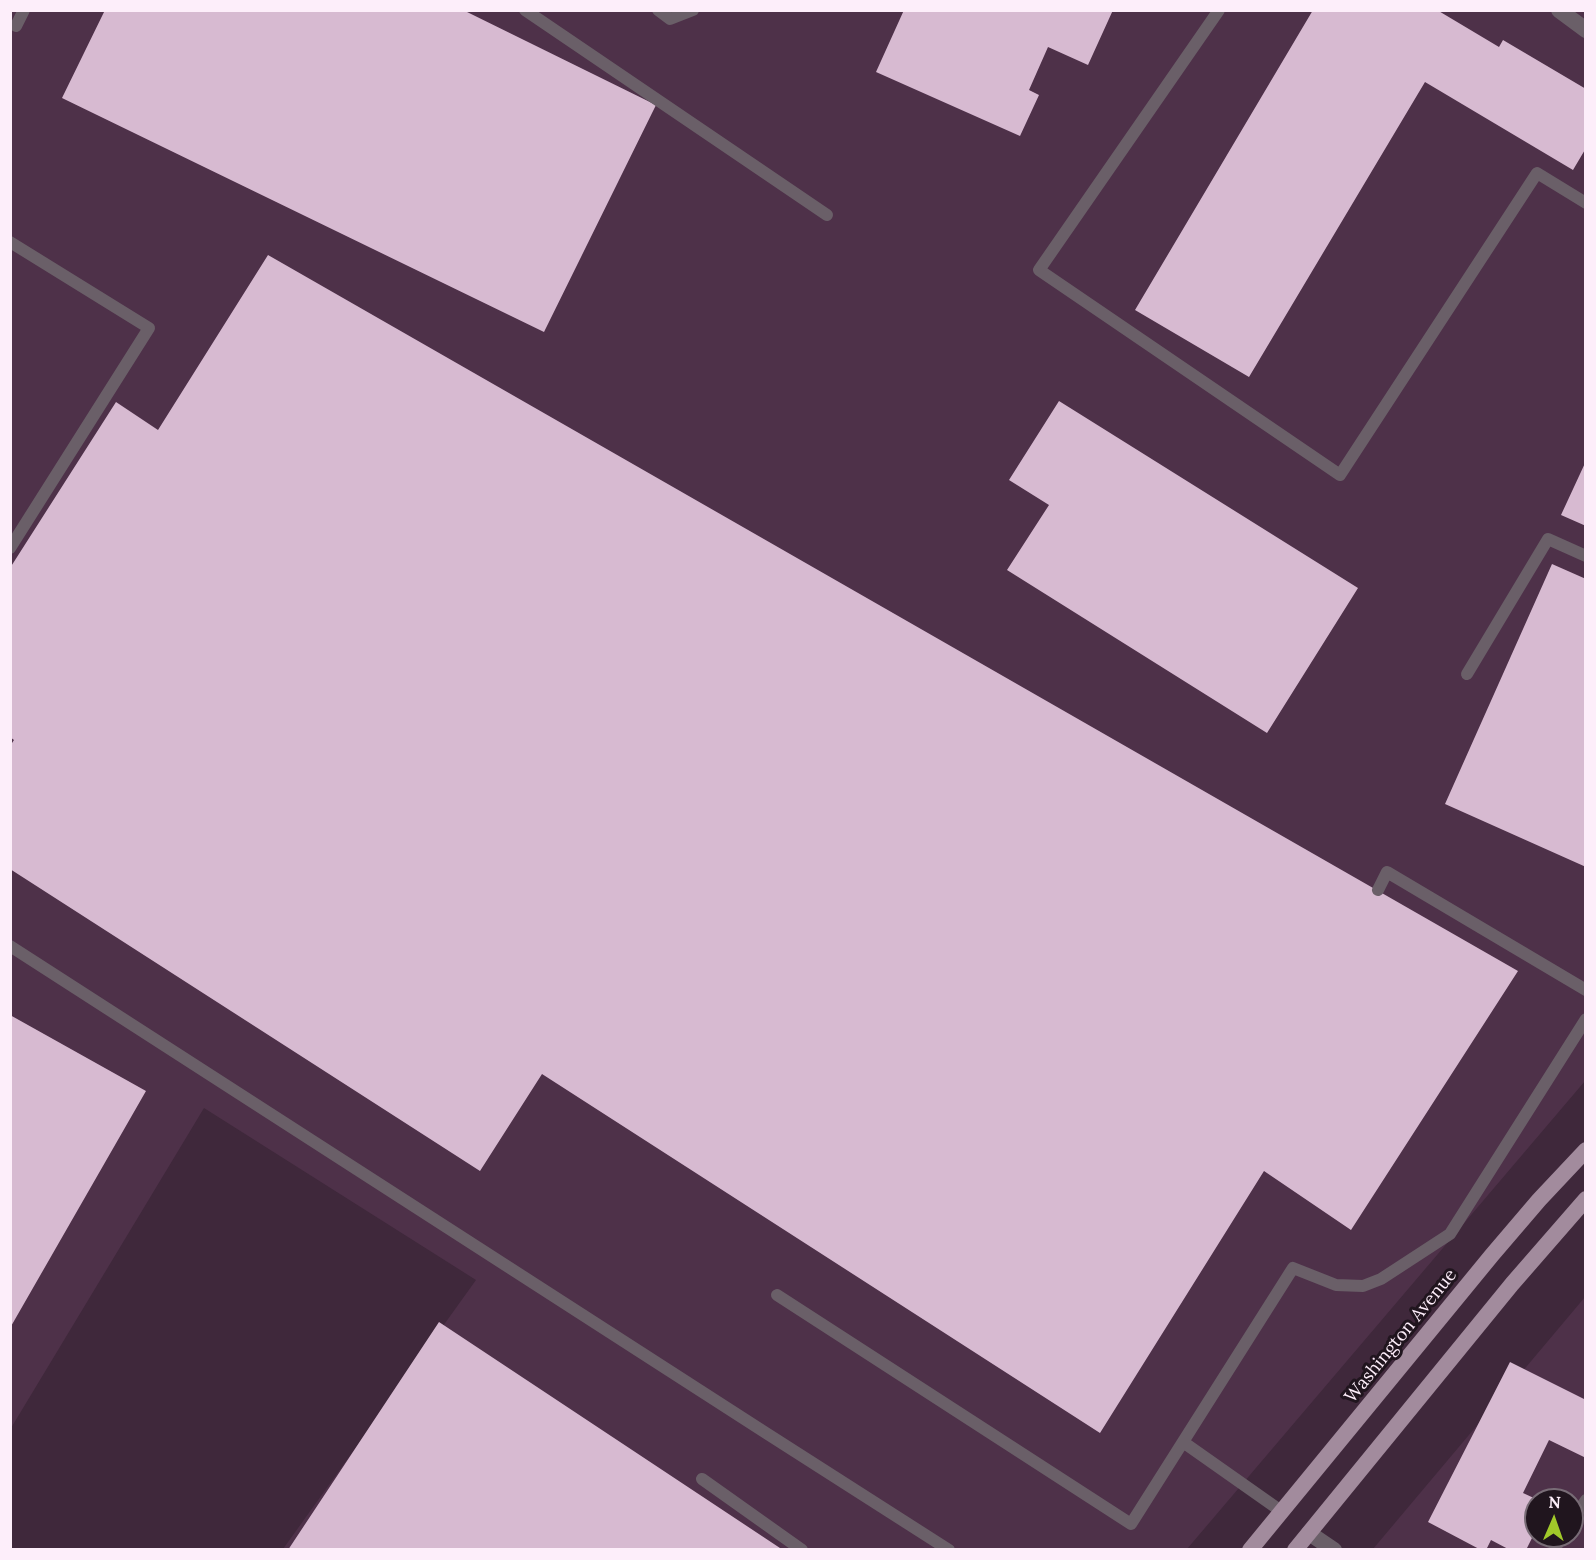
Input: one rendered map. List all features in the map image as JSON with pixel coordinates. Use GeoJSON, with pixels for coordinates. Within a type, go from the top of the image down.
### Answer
{"type":"FeatureCollection","features":[{"type":"Feature","properties":{"kind":"main road","name":"Washington Avenue"},"geometry":{"type":"LineString","coordinates":[[1250,1550],[1492,1255],[1586,1150]]}},
{"type":"Feature","properties":{"kind":"main road"},"geometry":{"type":"LineString","coordinates":[[1295,1550],[1580,1216],[1586,1199]]}},
{"type":"Feature","properties":{"kind":"street"},"geometry":{"type":"LineString","coordinates":[[1559,10],[1586,30]]}},
{"type":"Feature","properties":{"kind":"street"},"geometry":{"type":"LineString","coordinates":[[1309,1533],[1334,1550]]}},
{"type":"Feature","properties":{"kind":"lane"},"geometry":{"type":"LineString","coordinates":[[16,27],[24,10]]}},
{"type":"Feature","properties":{"kind":"lane"},"geometry":{"type":"LineString","coordinates":[[525,10],[827,215]]}},
{"type":"Feature","properties":{"kind":"lane"},"geometry":{"type":"LineString","coordinates":[[658,10],[670,19],[693,10]]}},
{"type":"Feature","properties":{"kind":"lane"},"geometry":{"type":"LineString","coordinates":[[1219,10],[1039,270],[1340,475],[1537,173],[1586,203]]}},
{"type":"Feature","properties":{"kind":"lane"},"geometry":{"type":"LineString","coordinates":[[10,242],[148,328],[10,548]]}},
{"type":"Feature","properties":{"kind":"lane"},"geometry":{"type":"LineString","coordinates":[[1467,674],[1548,539],[1586,556]]}},
{"type":"Feature","properties":{"kind":"lane"},"geometry":{"type":"LineString","coordinates":[[1378,890],[1388,872],[1586,990]]}},
{"type":"Feature","properties":{"kind":"lane"},"geometry":{"type":"LineString","coordinates":[[10,946],[949,1550]]}},
{"type":"Feature","properties":{"kind":"lane"},"geometry":{"type":"LineString","coordinates":[[777,1295],[1131,1524],[1293,1268],[1336,1285],[1363,1286],[1381,1279],[1450,1233],[1586,1019]]}},
{"type":"Feature","properties":{"kind":"lane"},"geometry":{"type":"LineString","coordinates":[[1183,1442],[1281,1510]]}},
{"type":"Feature","properties":{"kind":"lane"},"geometry":{"type":"LineString","coordinates":[[702,1479],[802,1550]]}},
{"type":"Feature","properties":{"kind":"shaded area"},"geometry":{"type":"Polygon","coordinates":[[[11,11],[1585,11],[1585,1081],[1187,1549],[283,1549],[476,1280],[204,1108],[11,1428],[11,11]]]}},
{"type":"Feature","properties":{"kind":"shaded area"},"geometry":{"type":"Polygon","coordinates":[[[1585,1297],[1585,1549],[1373,1549],[1585,1297]]]}},
{"type":"Feature","properties":{"kind":"building"},"geometry":{"type":"Polygon","coordinates":[[[105,10],[463,10],[656,105],[544,332],[62,98],[105,10]]]}},
{"type":"Feature","properties":{"kind":"building"},"geometry":{"type":"Polygon","coordinates":[[[904,10],[1113,10],[1088,65],[1048,47],[1029,90],[1039,95],[1020,136],[876,72],[904,10]]]}},
{"type":"Feature","properties":{"kind":"building"},"geometry":{"type":"Polygon","coordinates":[[[1313,10],[1437,10],[1499,47],[1503,40],[1586,89],[1586,148],[1573,170],[1425,82],[1249,377],[1135,310],[1313,10]]]}},
{"type":"Feature","properties":{"kind":"building"},"geometry":{"type":"Polygon","coordinates":[[[268,255],[1518,971],[1351,1230],[1264,1171],[1100,1433],[542,1074],[480,1171],[10,869],[10,746],[14,740],[10,737],[10,568],[116,402],[158,430],[268,255]]]}},
{"type":"Feature","properties":{"kind":"building"},"geometry":{"type":"Polygon","coordinates":[[[1059,401],[1358,588],[1267,733],[1007,570],[1049,505],[1009,480],[1059,401]]]}},
{"type":"Feature","properties":{"kind":"building"},"geometry":{"type":"Polygon","coordinates":[[[1586,461],[1586,526],[1561,515],[1586,461]]]}},
{"type":"Feature","properties":{"kind":"building"},"geometry":{"type":"Polygon","coordinates":[[[1552,564],[1586,579],[1586,867],[1445,804],[1552,564]]]}},
{"type":"Feature","properties":{"kind":"building"},"geometry":{"type":"Polygon","coordinates":[[[10,1015],[146,1091],[10,1328],[10,1015]]]}},
{"type":"Feature","properties":{"kind":"building"},"geometry":{"type":"Polygon","coordinates":[[[439,1322],[783,1550],[288,1550],[439,1322]]]}},
{"type":"Feature","properties":{"kind":"building"},"geometry":{"type":"Polygon","coordinates":[[[1510,1362],[1586,1400],[1586,1458],[1549,1440],[1524,1488],[1524,1548],[1527,1548],[1526,1550],[1510,1550],[1491,1540],[1486,1550],[1481,1550],[1428,1522],[1510,1362]]]}}]}
